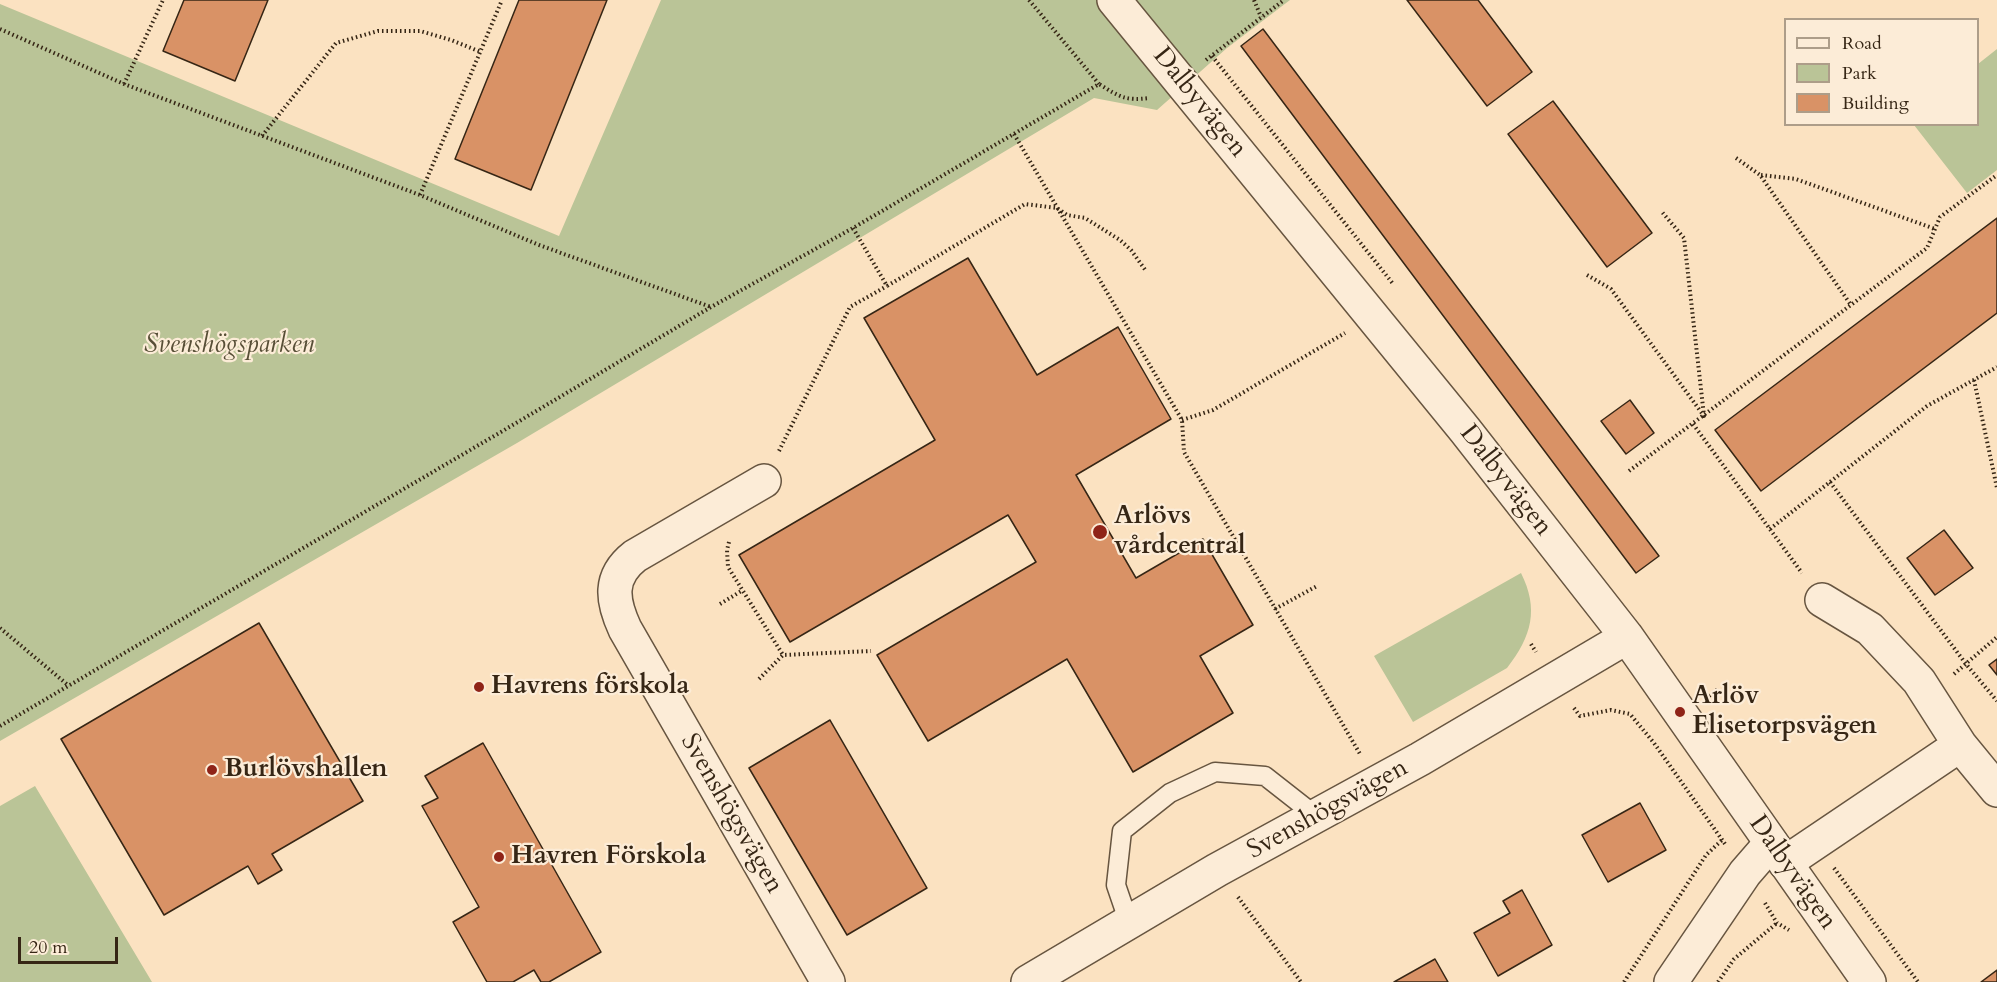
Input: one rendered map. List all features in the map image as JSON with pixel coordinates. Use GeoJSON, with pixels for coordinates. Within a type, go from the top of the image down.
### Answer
{"type":"FeatureCollection","features":[{"type":"Feature","properties":{"kind":"street","name":"Dalbyvägen"},"geometry":{"type":"LineString","coordinates":[[1114,0],[1465,430],[1627,637],[1869,982]]}},
{"type":"Feature","properties":{"kind":"street","name":"Svenshögsvägen"},"geometry":{"type":"LineString","coordinates":[[764,481],[625,564],[617,576],[616,609],[629,636],[828,982]]}},
{"type":"Feature","properties":{"kind":"street"},"geometry":{"type":"LineString","coordinates":[[1822,600],[1870,629],[1919,681],[1960,746],[1997,790]]}},
{"type":"Feature","properties":{"kind":"street","name":"Svenshögsvägen"},"geometry":{"type":"LineString","coordinates":[[1028,982],[1217,870],[1420,759],[1627,637]]}},
{"type":"Feature","properties":{"kind":"street"},"geometry":{"type":"LineString","coordinates":[[1671,982],[1745,873],[1960,746]]}},
{"type":"Feature","properties":{"kind":"lane"},"geometry":{"type":"LineString","coordinates":[[1129,923],[1116,885],[1122,831],[1170,793],[1215,772],[1265,776],[1316,816]]}},
{"type":"Feature","properties":{"kind":"path"},"geometry":{"type":"LineString","coordinates":[[124,84],[163,0]]}},
{"type":"Feature","properties":{"kind":"path"},"geometry":{"type":"LineString","coordinates":[[420,195],[502,0]]}},
{"type":"Feature","properties":{"kind":"path"},"geometry":{"type":"LineString","coordinates":[[1029,0],[1099,84],[1120,98],[1137,99],[1154,97],[1212,56],[1284,0]]}},
{"type":"Feature","properties":{"kind":"path"},"geometry":{"type":"LineString","coordinates":[[1254,0],[1261,17]]}},
{"type":"Feature","properties":{"kind":"path"},"geometry":{"type":"LineString","coordinates":[[0,29],[124,84],[420,195],[539,245],[711,307]]}},
{"type":"Feature","properties":{"kind":"path"},"geometry":{"type":"LineString","coordinates":[[262,136],[336,43],[378,31],[420,31],[481,52]]}},
{"type":"Feature","properties":{"kind":"path"},"geometry":{"type":"LineString","coordinates":[[0,726],[711,307],[853,228],[1099,84]]}},
{"type":"Feature","properties":{"kind":"path"},"geometry":{"type":"LineString","coordinates":[[1014,134],[1182,420],[1184,452],[1363,760]]}},
{"type":"Feature","properties":{"kind":"path"},"geometry":{"type":"LineString","coordinates":[[1736,158],[1760,175],[1851,305]]}},
{"type":"Feature","properties":{"kind":"path"},"geometry":{"type":"LineString","coordinates":[[1760,175],[1796,179],[1935,229]]}},
{"type":"Feature","properties":{"kind":"path"},"geometry":{"type":"LineString","coordinates":[[1629,471],[1927,248],[1940,217],[1997,175]]}},
{"type":"Feature","properties":{"kind":"path"},"geometry":{"type":"LineString","coordinates":[[764,481],[850,307],[1025,204],[1057,208],[1067,214],[1085,218],[1120,240],[1131,250],[1146,271]]}},
{"type":"Feature","properties":{"kind":"path"},"geometry":{"type":"LineString","coordinates":[[1662,212],[1684,238],[1704,416]]}},
{"type":"Feature","properties":{"kind":"path"},"geometry":{"type":"LineString","coordinates":[[853,228],[887,286]]}},
{"type":"Feature","properties":{"kind":"path"},"geometry":{"type":"LineString","coordinates":[[1587,275],[1611,289],[1704,416]]}},
{"type":"Feature","properties":{"kind":"path"},"geometry":{"type":"LineString","coordinates":[[1182,420],[1213,410],[1346,332]]}},
{"type":"Feature","properties":{"kind":"path"},"geometry":{"type":"LineString","coordinates":[[1770,529],[1928,406],[1997,367]]}},
{"type":"Feature","properties":{"kind":"path"},"geometry":{"type":"LineString","coordinates":[[1974,380],[1997,488]]}},
{"type":"Feature","properties":{"kind":"path"},"geometry":{"type":"LineString","coordinates":[[1693,424],[1822,600]]}},
{"type":"Feature","properties":{"kind":"path"},"geometry":{"type":"LineString","coordinates":[[1830,482],[1966,664],[1997,701]]}},
{"type":"Feature","properties":{"kind":"path"},"geometry":{"type":"LineString","coordinates":[[731,534],[727,550],[728,567],[783,655]]}},
{"type":"Feature","properties":{"kind":"path"},"geometry":{"type":"LineString","coordinates":[[1275,609],[1317,586]]}},
{"type":"Feature","properties":{"kind":"path"},"geometry":{"type":"LineString","coordinates":[[720,604],[743,590]]}},
{"type":"Feature","properties":{"kind":"path"},"geometry":{"type":"LineString","coordinates":[[0,628],[69,686]]}},
{"type":"Feature","properties":{"kind":"path"},"geometry":{"type":"LineString","coordinates":[[1928,696],[1997,637]]}},
{"type":"Feature","properties":{"kind":"path"},"geometry":{"type":"LineString","coordinates":[[1531,644],[1580,716],[1611,710],[1630,714],[1654,743],[1777,922],[1798,935],[1857,899]]}},
{"type":"Feature","properties":{"kind":"path"},"geometry":{"type":"LineString","coordinates":[[759,679],[783,655],[871,651]]}},
{"type":"Feature","properties":{"kind":"path"},"geometry":{"type":"LineString","coordinates":[[1624,982],[1706,855],[1722,840]]}},
{"type":"Feature","properties":{"kind":"path"},"geometry":{"type":"LineString","coordinates":[[1217,870],[1301,982]]}},
{"type":"Feature","properties":{"kind":"path"},"geometry":{"type":"LineString","coordinates":[[1718,982],[1734,959],[1777,922]]}},
{"type":"Feature","properties":{"kind":"green space","name":"Svenshögsparken"},"geometry":{"type":"Polygon","coordinates":[[[661,0],[1290,0],[1227,48],[1157,110],[1094,98],[517,443],[0,741],[0,4],[559,236],[661,0]]]}},
{"type":"Feature","properties":{"kind":"green space"},"geometry":{"type":"Polygon","coordinates":[[[1997,49],[1997,170],[1967,193],[1915,126],[1979,126],[1979,63],[1997,49]]]}},
{"type":"Feature","properties":{"kind":"green space"},"geometry":{"type":"Polygon","coordinates":[[[1521,573],[1527,586],[1531,610],[1527,633],[1516,656],[1507,668],[1413,722],[1374,656],[1521,573]]]}},
{"type":"Feature","properties":{"kind":"green space"},"geometry":{"type":"Polygon","coordinates":[[[35,786],[152,982],[0,982],[0,806],[35,786]]]}},
{"type":"Feature","properties":{"kind":"building"},"geometry":{"type":"Polygon","coordinates":[[[184,0],[268,0],[235,81],[163,51],[184,0]]]}},
{"type":"Feature","properties":{"kind":"building"},"geometry":{"type":"Polygon","coordinates":[[[519,0],[607,0],[531,190],[455,159],[519,0]]]}},
{"type":"Feature","properties":{"kind":"building"},"geometry":{"type":"Polygon","coordinates":[[[1407,0],[1478,0],[1532,72],[1487,106],[1407,0]]]}},
{"type":"Feature","properties":{"kind":"building"},"geometry":{"type":"Polygon","coordinates":[[[1263,29],[1659,556],[1636,573],[1241,46],[1263,29]]]}},
{"type":"Feature","properties":{"kind":"building"},"geometry":{"type":"Polygon","coordinates":[[[1553,101],[1652,233],[1607,267],[1508,134],[1553,101]]]}},
{"type":"Feature","properties":{"kind":"building"},"geometry":{"type":"Polygon","coordinates":[[[1997,218],[1997,313],[1761,491],[1715,430],[1997,218]]]}},
{"type":"Feature","properties":{"kind":"building"},"geometry":{"type":"Polygon","coordinates":[[[968,258],[1037,375],[1118,327],[1171,419],[1076,475],[1136,578],[1203,539],[1253,625],[1200,656],[1233,713],[1133,772],[1067,659],[928,741],[877,655],[1036,562],[1008,515],[790,642],[739,555],[935,440],[864,318],[968,258]]]}},
{"type":"Feature","properties":{"kind":"building"},"geometry":{"type":"Polygon","coordinates":[[[1630,400],[1654,433],[1626,454],[1601,421],[1630,400]]]}},
{"type":"Feature","properties":{"kind":"building"},"geometry":{"type":"Polygon","coordinates":[[[1944,530],[1973,568],[1935,595],[1907,558],[1944,530]]]}},
{"type":"Feature","properties":{"kind":"building","name":"Burlövshallen"},"geometry":{"type":"Polygon","coordinates":[[[259,623],[363,801],[272,854],[282,870],[258,884],[248,866],[164,915],[61,739],[259,623]]]}},
{"type":"Feature","properties":{"kind":"building"},"geometry":{"type":"Polygon","coordinates":[[[1997,659],[1997,675],[1989,665],[1997,659]]]}},
{"type":"Feature","properties":{"kind":"building"},"geometry":{"type":"Polygon","coordinates":[[[830,720],[927,888],[847,935],[749,768],[830,720]]]}},
{"type":"Feature","properties":{"kind":"building","name":"Havren Förskola"},"geometry":{"type":"Polygon","coordinates":[[[483,743],[601,952],[549,982],[541,982],[534,970],[513,982],[487,982],[453,922],[479,907],[422,806],[438,798],[425,776],[483,743]]]}},
{"type":"Feature","properties":{"kind":"building"},"geometry":{"type":"Polygon","coordinates":[[[1640,803],[1666,850],[1608,882],[1582,835],[1640,803]]]}},
{"type":"Feature","properties":{"kind":"building"},"geometry":{"type":"Polygon","coordinates":[[[1522,890],[1552,945],[1498,976],[1474,933],[1510,913],[1503,901],[1522,890]]]}},
{"type":"Feature","properties":{"kind":"building"},"geometry":{"type":"Polygon","coordinates":[[[1435,959],[1448,982],[1394,982],[1435,959]]]}},
{"type":"Feature","properties":{"kind":"building"},"geometry":{"type":"Polygon","coordinates":[[[1997,970],[1997,982],[1981,982],[1997,970]]]}},
{"type":"Feature","properties":{"kind":"place","name":"Arlövs vårdcentral"},"geometry":{"type":"Point","coordinates":[1100,532]}},
{"type":"Feature","properties":{"kind":"place","name":"Havrens förskola"},"geometry":{"type":"Point","coordinates":[479,687]}},
{"type":"Feature","properties":{"kind":"place","name":"Arlöv Elisetorpsvägen"},"geometry":{"type":"Point","coordinates":[1680,712]}},
{"type":"Feature","properties":{"kind":"place","name":"Burlövshallen"},"geometry":{"type":"Point","coordinates":[212,770]}},
{"type":"Feature","properties":{"kind":"place","name":"Havren Förskola"},"geometry":{"type":"Point","coordinates":[499,857]}}]}
